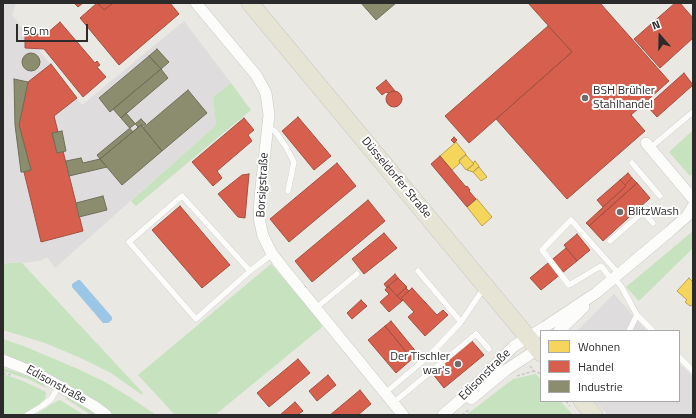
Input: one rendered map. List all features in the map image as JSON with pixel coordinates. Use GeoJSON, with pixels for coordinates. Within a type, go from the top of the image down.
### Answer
{"type":"FeatureCollection","features":[{"type":"Feature","properties":{"kind":"main road","name":"Düsseldorfer Straße"},"geometry":{"type":"LineString","coordinates":[[250,3],[537,347]]}},
{"type":"Feature","properties":{"kind":"main road"},"geometry":{"type":"LineString","coordinates":[[583,402],[594,415]]}},
{"type":"Feature","properties":{"kind":"street","name":"Borsigstraße"},"geometry":{"type":"LineString","coordinates":[[196,3],[256,75],[266,93],[269,115],[259,218],[263,236],[272,254],[403,415]]}},
{"type":"Feature","properties":{"kind":"street"},"geometry":{"type":"LineString","coordinates":[[648,145],[693,199]]}},
{"type":"Feature","properties":{"kind":"street"},"geometry":{"type":"LineString","coordinates":[[545,330],[546,327],[596,293],[687,216],[693,206]]}},
{"type":"Feature","properties":{"kind":"street"},"geometry":{"type":"LineString","coordinates":[[561,330],[596,293]]}},
{"type":"Feature","properties":{"kind":"street","name":"Edisonstraße"},"geometry":{"type":"LineString","coordinates":[[443,415],[514,346],[537,347]]}},
{"type":"Feature","properties":{"kind":"street","name":"Edisonstraße"},"geometry":{"type":"LineString","coordinates":[[449,415],[537,347]]}},
{"type":"Feature","properties":{"kind":"street","name":"Edisonstraße"},"geometry":{"type":"LineString","coordinates":[[3,360],[24,367],[94,406],[106,415]]}},
{"type":"Feature","properties":{"kind":"lane"},"geometry":{"type":"LineString","coordinates":[[648,145],[693,112]]}},
{"type":"Feature","properties":{"kind":"lane"},"geometry":{"type":"LineString","coordinates":[[267,127],[275,131],[294,162],[288,191]]}},
{"type":"Feature","properties":{"kind":"lane"},"geometry":{"type":"LineString","coordinates":[[632,163],[660,196]]}},
{"type":"Feature","properties":{"kind":"lane"},"geometry":{"type":"LineString","coordinates":[[250,271],[182,196],[129,242],[196,319],[250,271],[272,254]]}},
{"type":"Feature","properties":{"kind":"lane"},"geometry":{"type":"LineString","coordinates":[[610,241],[643,212],[653,223]]}},
{"type":"Feature","properties":{"kind":"lane"},"geometry":{"type":"LineString","coordinates":[[615,277],[601,266],[569,285],[542,250],[571,220],[615,277],[637,315],[652,330]]}},
{"type":"Feature","properties":{"kind":"lane"},"geometry":{"type":"LineString","coordinates":[[418,271],[461,322]]}},
{"type":"Feature","properties":{"kind":"lane"},"geometry":{"type":"LineString","coordinates":[[316,308],[357,274]]}},
{"type":"Feature","properties":{"kind":"lane"},"geometry":{"type":"LineString","coordinates":[[385,393],[430,356],[461,322],[486,286]]}},
{"type":"Feature","properties":{"kind":"lane"},"geometry":{"type":"LineString","coordinates":[[630,330],[637,315]]}},
{"type":"Feature","properties":{"kind":"lane"},"geometry":{"type":"LineString","coordinates":[[393,403],[476,334],[489,349]]}},
{"type":"Feature","properties":{"kind":"lane"},"geometry":{"type":"LineString","coordinates":[[680,358],[693,371]]}},
{"type":"Feature","properties":{"kind":"lane"},"geometry":{"type":"LineString","coordinates":[[27,415],[42,406],[51,398],[59,386]]}},
{"type":"Feature","properties":{"kind":"path"},"geometry":{"type":"LineString","coordinates":[[523,358],[534,371],[540,374]]}},
{"type":"Feature","properties":{"kind":"shaded area"},"geometry":{"type":"Polygon","coordinates":[[[3,3],[16,3],[12,15],[82,105],[184,21],[231,83],[213,97],[216,124],[213,128],[55,268],[47,257],[40,261],[3,265],[3,3]]]}},
{"type":"Feature","properties":{"kind":"shaded area"},"geometry":{"type":"Polygon","coordinates":[[[614,294],[646,330],[578,330],[614,294]]]}},
{"type":"Feature","properties":{"kind":"shaded area"},"geometry":{"type":"Polygon","coordinates":[[[680,364],[693,377],[693,415],[608,415],[596,402],[680,402],[680,364]]]}},
{"type":"Feature","properties":{"kind":"green space"},"geometry":{"type":"Polygon","coordinates":[[[231,83],[251,110],[136,206],[131,201],[213,128],[216,124],[213,97],[231,83]]]}},
{"type":"Feature","properties":{"kind":"green space"},"geometry":{"type":"Polygon","coordinates":[[[693,130],[693,173],[690,176],[669,152],[693,130]]]}},
{"type":"Feature","properties":{"kind":"green space"},"geometry":{"type":"Polygon","coordinates":[[[693,231],[693,248],[639,301],[626,287],[693,231]]]}},
{"type":"Feature","properties":{"kind":"green space"},"geometry":{"type":"Polygon","coordinates":[[[8,263],[22,263],[143,393],[142,395],[111,373],[83,359],[45,343],[3,330],[3,265],[8,263]]]}},
{"type":"Feature","properties":{"kind":"green space"},"geometry":{"type":"Polygon","coordinates":[[[271,264],[322,324],[321,328],[215,415],[175,415],[138,375],[271,264]]]}},
{"type":"Feature","properties":{"kind":"green space"},"geometry":{"type":"Polygon","coordinates":[[[3,339],[26,347],[105,382],[156,415],[114,415],[56,378],[3,353],[3,339]]]}},
{"type":"Feature","properties":{"kind":"green space"},"geometry":{"type":"Polygon","coordinates":[[[3,368],[36,378],[42,382],[46,388],[28,379],[3,371],[3,368]]]}},
{"type":"Feature","properties":{"kind":"green space"},"geometry":{"type":"Polygon","coordinates":[[[3,374],[23,381],[46,392],[45,399],[22,415],[3,415],[3,374]]]}},
{"type":"Feature","properties":{"kind":"green space"},"geometry":{"type":"Polygon","coordinates":[[[536,374],[540,379],[540,402],[561,402],[573,415],[466,415],[513,379],[536,374]]]}},
{"type":"Feature","properties":{"kind":"green space"},"geometry":{"type":"Polygon","coordinates":[[[65,398],[74,399],[98,415],[91,415],[65,398]]]}},
{"type":"Feature","properties":{"kind":"green space"},"geometry":{"type":"Polygon","coordinates":[[[60,400],[84,415],[35,415],[52,404],[60,400]]]}},
{"type":"Feature","properties":{"kind":"water"},"geometry":{"type":"Polygon","coordinates":[[[80,280],[112,317],[112,320],[108,323],[103,323],[72,287],[72,284],[80,280]]]}},
{"type":"Feature","properties":{"kind":"building: Wohnen"},"geometry":{"type":"Polygon","coordinates":[[[456,142],[466,154],[460,159],[460,163],[452,170],[440,156],[456,142]]]}},
{"type":"Feature","properties":{"kind":"building: Wohnen"},"geometry":{"type":"Polygon","coordinates":[[[466,155],[474,164],[466,170],[459,161],[466,155]]]}},
{"type":"Feature","properties":{"kind":"building: Wohnen"},"geometry":{"type":"Polygon","coordinates":[[[475,161],[479,166],[473,172],[467,170],[474,164],[473,163],[475,161]]]}},
{"type":"Feature","properties":{"kind":"building: Wohnen"},"geometry":{"type":"Polygon","coordinates":[[[479,167],[487,177],[481,181],[473,172],[479,167]]]}},
{"type":"Feature","properties":{"kind":"building: Wohnen"},"geometry":{"type":"Polygon","coordinates":[[[477,199],[492,217],[482,226],[467,207],[477,199]]]}},
{"type":"Feature","properties":{"kind":"building: Wohnen"},"geometry":{"type":"Polygon","coordinates":[[[689,278],[693,282],[693,306],[690,306],[685,302],[687,300],[677,291],[689,278]]]}},
{"type":"Feature","properties":{"kind":"building: Handel"},"geometry":{"type":"Polygon","coordinates":[[[74,3],[83,3],[78,7],[74,3]]]}},
{"type":"Feature","properties":{"kind":"building: Handel"},"geometry":{"type":"Polygon","coordinates":[[[97,3],[104,10],[113,3],[170,3],[179,14],[119,65],[80,18],[97,3]]]}},
{"type":"Feature","properties":{"kind":"building: Handel"},"geometry":{"type":"Polygon","coordinates":[[[98,3],[113,3],[104,10],[98,3]]]}},
{"type":"Feature","properties":{"kind":"building: Handel","name":"BSH Brühler Stahlhandel"},"geometry":{"type":"Polygon","coordinates":[[[528,3],[600,3],[669,81],[631,115],[645,131],[567,199],[496,119],[572,52],[528,3]]]}},
{"type":"Feature","properties":{"kind":"building: Handel"},"geometry":{"type":"Polygon","coordinates":[[[675,3],[680,3],[693,18],[693,38],[660,68],[634,39],[675,3]]]}},
{"type":"Feature","properties":{"kind":"building: Handel"},"geometry":{"type":"Polygon","coordinates":[[[60,22],[95,63],[97,61],[100,65],[97,67],[106,77],[83,97],[44,49],[25,48],[25,33],[45,35],[60,22]]]}},
{"type":"Feature","properties":{"kind":"building: Handel"},"geometry":{"type":"Polygon","coordinates":[[[548,26],[572,52],[469,143],[445,116],[548,26]]]}},
{"type":"Feature","properties":{"kind":"building: Handel"},"geometry":{"type":"Polygon","coordinates":[[[51,64],[77,98],[54,116],[58,132],[52,133],[57,153],[63,151],[83,231],[41,242],[24,172],[31,170],[19,125],[28,82],[51,64]]]}},
{"type":"Feature","properties":{"kind":"building: Handel"},"geometry":{"type":"Polygon","coordinates":[[[684,73],[693,85],[657,117],[647,106],[684,73]]]}},
{"type":"Feature","properties":{"kind":"building: Handel"},"geometry":{"type":"Polygon","coordinates":[[[386,80],[395,91],[388,93],[386,92],[382,95],[376,88],[386,80]]]}},
{"type":"Feature","properties":{"kind":"building: Handel"},"geometry":{"type":"Polygon","coordinates":[[[391,91],[397,91],[402,96],[400,105],[397,107],[391,107],[386,102],[386,96],[391,91]]]}},
{"type":"Feature","properties":{"kind":"building: Handel"},"geometry":{"type":"Polygon","coordinates":[[[298,117],[331,156],[314,170],[282,131],[298,117]]]}},
{"type":"Feature","properties":{"kind":"building: Handel"},"geometry":{"type":"Polygon","coordinates":[[[244,118],[254,130],[248,135],[252,141],[217,171],[222,178],[213,186],[192,162],[244,118]]]}},
{"type":"Feature","properties":{"kind":"building: Handel"},"geometry":{"type":"Polygon","coordinates":[[[454,137],[457,140],[454,143],[451,140],[454,137]]]}},
{"type":"Feature","properties":{"kind":"building: Handel"},"geometry":{"type":"Polygon","coordinates":[[[440,156],[466,187],[467,186],[470,190],[469,191],[476,199],[467,207],[431,164],[440,156]]]}},
{"type":"Feature","properties":{"kind":"building: Handel"},"geometry":{"type":"Polygon","coordinates":[[[337,163],[356,186],[289,242],[270,219],[337,163]]]}},
{"type":"Feature","properties":{"kind":"building: Handel"},"geometry":{"type":"Polygon","coordinates":[[[628,173],[632,178],[625,185],[620,180],[628,173]]]}},
{"type":"Feature","properties":{"kind":"building: Handel"},"geometry":{"type":"Polygon","coordinates":[[[249,174],[245,218],[238,217],[218,194],[242,175],[249,174]]]}},
{"type":"Feature","properties":{"kind":"building: Handel"},"geometry":{"type":"Polygon","coordinates":[[[632,178],[637,183],[589,226],[586,223],[626,186],[625,185],[632,178]]]}},
{"type":"Feature","properties":{"kind":"building: Handel"},"geometry":{"type":"Polygon","coordinates":[[[620,180],[626,186],[603,207],[597,200],[620,180]]]}},
{"type":"Feature","properties":{"kind":"building: Handel","name":"BlitzWash"},"geometry":{"type":"Polygon","coordinates":[[[637,183],[650,198],[603,241],[589,226],[637,183]]]}},
{"type":"Feature","properties":{"kind":"building: Handel"},"geometry":{"type":"Polygon","coordinates":[[[368,200],[385,221],[312,282],[295,261],[368,200]]]}},
{"type":"Feature","properties":{"kind":"building: Handel"},"geometry":{"type":"Polygon","coordinates":[[[180,206],[230,265],[202,288],[152,230],[180,206]]]}},
{"type":"Feature","properties":{"kind":"building: Handel"},"geometry":{"type":"Polygon","coordinates":[[[384,233],[397,248],[364,274],[352,259],[384,233]]]}},
{"type":"Feature","properties":{"kind":"building: Handel"},"geometry":{"type":"Polygon","coordinates":[[[577,234],[590,250],[577,261],[564,245],[577,234]]]}},
{"type":"Feature","properties":{"kind":"building: Handel"},"geometry":{"type":"Polygon","coordinates":[[[566,248],[577,261],[541,290],[530,278],[566,248]]]}},
{"type":"Feature","properties":{"kind":"building: Handel"},"geometry":{"type":"Polygon","coordinates":[[[395,274],[398,278],[387,288],[384,284],[395,274]]]}},
{"type":"Feature","properties":{"kind":"building: Handel"},"geometry":{"type":"Polygon","coordinates":[[[398,278],[407,287],[397,296],[388,286],[398,278]]]}},
{"type":"Feature","properties":{"kind":"building: Handel"},"geometry":{"type":"Polygon","coordinates":[[[388,286],[402,301],[389,312],[380,302],[389,294],[385,290],[388,286]]]}},
{"type":"Feature","properties":{"kind":"building: Handel"},"geometry":{"type":"Polygon","coordinates":[[[406,288],[409,291],[401,298],[403,300],[402,301],[397,296],[406,288]]]}},
{"type":"Feature","properties":{"kind":"building: Handel"},"geometry":{"type":"Polygon","coordinates":[[[412,288],[437,315],[443,310],[448,315],[425,336],[408,317],[414,312],[401,298],[412,288]]]}},
{"type":"Feature","properties":{"kind":"building: Handel"},"geometry":{"type":"Polygon","coordinates":[[[361,300],[367,306],[352,319],[347,313],[361,300]]]}},
{"type":"Feature","properties":{"kind":"building: Handel"},"geometry":{"type":"Polygon","coordinates":[[[391,321],[418,354],[412,359],[385,326],[391,321]]]}},
{"type":"Feature","properties":{"kind":"building: Handel"},"geometry":{"type":"Polygon","coordinates":[[[385,326],[412,359],[396,373],[368,340],[385,326]]]}},
{"type":"Feature","properties":{"kind":"building: Handel","name":"Der Tischler war's"},"geometry":{"type":"Polygon","coordinates":[[[471,340],[484,355],[444,388],[432,373],[471,340]]]}},
{"type":"Feature","properties":{"kind":"building: Handel"},"geometry":{"type":"Polygon","coordinates":[[[298,359],[310,373],[269,407],[257,393],[298,359]]]}},
{"type":"Feature","properties":{"kind":"building: Handel"},"geometry":{"type":"Polygon","coordinates":[[[328,375],[336,385],[317,401],[309,391],[328,375]]]}},
{"type":"Feature","properties":{"kind":"building: Handel"},"geometry":{"type":"Polygon","coordinates":[[[360,390],[371,404],[358,415],[330,415],[360,390]]]}},
{"type":"Feature","properties":{"kind":"building: Handel"},"geometry":{"type":"Polygon","coordinates":[[[295,402],[303,411],[297,415],[280,415],[295,402]]]}},
{"type":"Feature","properties":{"kind":"building: Industrie"},"geometry":{"type":"Polygon","coordinates":[[[361,3],[396,3],[376,20],[361,3]]]}},
{"type":"Feature","properties":{"kind":"building: Industrie"},"geometry":{"type":"Polygon","coordinates":[[[157,49],[169,62],[161,69],[149,56],[157,49]]]}},
{"type":"Feature","properties":{"kind":"building: Industrie"},"geometry":{"type":"Polygon","coordinates":[[[27,53],[35,53],[40,58],[38,69],[35,71],[27,71],[22,66],[22,58],[27,53]]]}},
{"type":"Feature","properties":{"kind":"building: Industrie"},"geometry":{"type":"Polygon","coordinates":[[[149,56],[161,69],[110,112],[99,98],[149,56]]]}},
{"type":"Feature","properties":{"kind":"building: Industrie"},"geometry":{"type":"Polygon","coordinates":[[[161,69],[168,78],[121,118],[113,109],[161,69]]]}},
{"type":"Feature","properties":{"kind":"building: Industrie"},"geometry":{"type":"Polygon","coordinates":[[[14,79],[28,82],[19,125],[31,170],[24,172],[21,172],[15,125],[14,79]]]}},
{"type":"Feature","properties":{"kind":"building: Industrie"},"geometry":{"type":"Polygon","coordinates":[[[188,90],[207,113],[162,151],[143,128],[188,90]]]}},
{"type":"Feature","properties":{"kind":"building: Industrie"},"geometry":{"type":"Polygon","coordinates":[[[126,113],[138,127],[133,132],[121,118],[126,113]]]}},
{"type":"Feature","properties":{"kind":"building: Industrie"},"geometry":{"type":"Polygon","coordinates":[[[141,119],[146,124],[142,127],[141,125],[100,159],[97,155],[141,119]]]}},
{"type":"Feature","properties":{"kind":"building: Industrie"},"geometry":{"type":"Polygon","coordinates":[[[141,125],[162,151],[122,185],[100,159],[141,125]]]}},
{"type":"Feature","properties":{"kind":"building: Industrie"},"geometry":{"type":"Polygon","coordinates":[[[62,131],[66,151],[57,153],[52,133],[62,131]]]}},
{"type":"Feature","properties":{"kind":"building: Industrie"},"geometry":{"type":"Polygon","coordinates":[[[81,158],[83,163],[100,159],[107,167],[69,176],[66,161],[81,158]]]}},
{"type":"Feature","properties":{"kind":"building: Industrie"},"geometry":{"type":"Polygon","coordinates":[[[103,196],[107,210],[79,217],[76,203],[103,196]]]}},
{"type":"Feature","properties":{"kind":"place","name":"BSH Brühler Stahlhandel"},"geometry":{"type":"Point","coordinates":[585,98]}},
{"type":"Feature","properties":{"kind":"place","name":"BlitzWash"},"geometry":{"type":"Point","coordinates":[620,212]}},
{"type":"Feature","properties":{"kind":"place","name":"Der Tischler war's"},"geometry":{"type":"Point","coordinates":[458,364]}}]}
